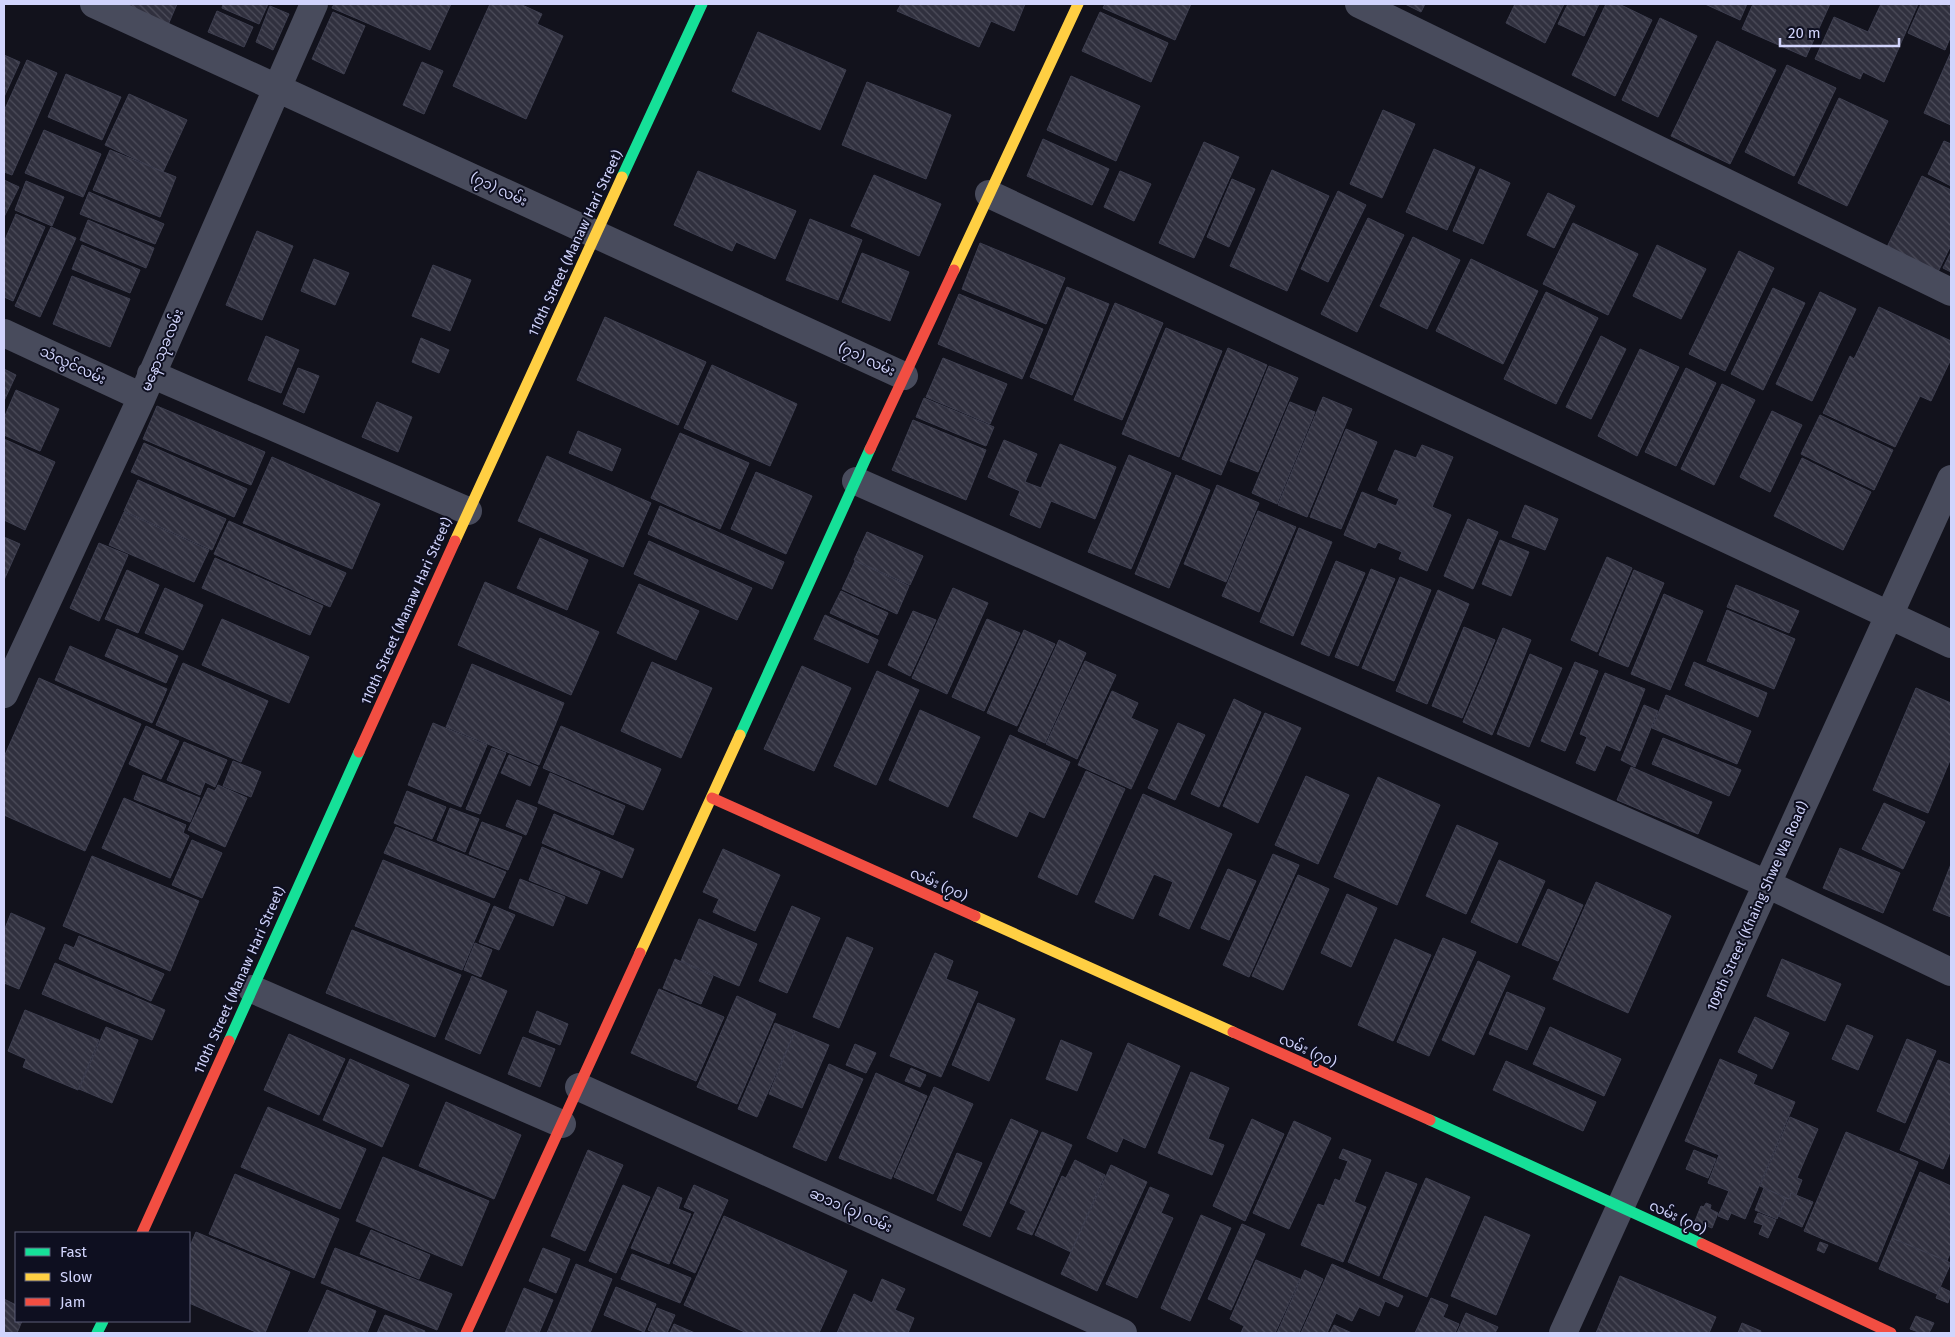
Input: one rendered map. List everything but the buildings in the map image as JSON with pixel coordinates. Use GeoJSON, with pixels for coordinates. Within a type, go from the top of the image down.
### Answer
{"type":"FeatureCollection","features":[{"type":"Feature","properties":{"kind":"street","name":"(၇၁) လမ်း"},"geometry":{"type":"LineString","coordinates":[[94,4],[904,376]]}},
{"type":"Feature","properties":{"kind":"street","name":"မနောသုခလမ်း"},"geometry":{"type":"LineString","coordinates":[[6,685],[147,385],[314,4]]}},
{"type":"Feature","properties":{"kind":"street","name":"110th Street (Manaw Hari Street)"},"geometry":{"type":"LineString","coordinates":[[142,1232],[468,511],[702,4]]}},
{"type":"Feature","properties":{"kind":"street"},"geometry":{"type":"LineString","coordinates":[[466,1333],[904,376],[1078,4]]}},
{"type":"Feature","properties":{"kind":"street"},"geometry":{"type":"LineString","coordinates":[[1359,4],[1951,292]]}},
{"type":"Feature","properties":{"kind":"street"},"geometry":{"type":"LineString","coordinates":[[989,194],[1951,644]]}},
{"type":"Feature","properties":{"kind":"street","name":"သံလွင်လမ်း"},"geometry":{"type":"LineString","coordinates":[[4,334],[147,385],[468,511]]}},
{"type":"Feature","properties":{"kind":"street","name":"109th Street (Khaing Shwe Wa Road)"},"geometry":{"type":"LineString","coordinates":[[1563,1333],[1951,479]]}},
{"type":"Feature","properties":{"kind":"street"},"geometry":{"type":"LineString","coordinates":[[856,481],[1767,884],[1951,972]]}},
{"type":"Feature","properties":{"kind":"street","name":"လမ်း (၇၀)"},"geometry":{"type":"LineString","coordinates":[[712,798],[1620,1206],[1891,1333]]}},
{"type":"Feature","properties":{"kind":"street"},"geometry":{"type":"LineString","coordinates":[[252,989],[562,1124]]}},
{"type":"Feature","properties":{"kind":"street","name":"ဆ၁၁ (၃) လမ်း"},"geometry":{"type":"LineString","coordinates":[[579,1087],[1123,1333]]}},
{"type":"Feature","properties":{"kind":"traffic: fast"},"geometry":{"type":"LineString","coordinates":[[622,177],[702,4]]}},
{"type":"Feature","properties":{"kind":"traffic: fast"},"geometry":{"type":"LineString","coordinates":[[740,735],[870,449]]}},
{"type":"Feature","properties":{"kind":"traffic: fast"},"geometry":{"type":"LineString","coordinates":[[229,1041],[359,752]]}},
{"type":"Feature","properties":{"kind":"traffic: fast"},"geometry":{"type":"LineString","coordinates":[[1430,1120],[1702,1244]]}},
{"type":"Feature","properties":{"kind":"traffic: fast"},"geometry":{"type":"LineString","coordinates":[[97,1333],[102,1322]]}},
{"type":"Feature","properties":{"kind":"traffic: slow"},"geometry":{"type":"LineString","coordinates":[[954,270],[1078,4]]}},
{"type":"Feature","properties":{"kind":"traffic: slow"},"geometry":{"type":"LineString","coordinates":[[455,541],[622,177]]}},
{"type":"Feature","properties":{"kind":"traffic: slow"},"geometry":{"type":"LineString","coordinates":[[640,953],[740,735]]}},
{"type":"Feature","properties":{"kind":"traffic: slow"},"geometry":{"type":"LineString","coordinates":[[975,916],[1233,1032]]}},
{"type":"Feature","properties":{"kind":"traffic: jam"},"geometry":{"type":"LineString","coordinates":[[870,449],[954,270]]}},
{"type":"Feature","properties":{"kind":"traffic: jam"},"geometry":{"type":"LineString","coordinates":[[359,752],[455,541]]}},
{"type":"Feature","properties":{"kind":"traffic: jam"},"geometry":{"type":"LineString","coordinates":[[712,798],[975,916]]}},
{"type":"Feature","properties":{"kind":"traffic: jam"},"geometry":{"type":"LineString","coordinates":[[466,1333],[640,953]]}},
{"type":"Feature","properties":{"kind":"traffic: jam"},"geometry":{"type":"LineString","coordinates":[[1233,1032],[1430,1120]]}},
{"type":"Feature","properties":{"kind":"traffic: jam"},"geometry":{"type":"LineString","coordinates":[[142,1232],[229,1041]]}},
{"type":"Feature","properties":{"kind":"traffic: jam"},"geometry":{"type":"LineString","coordinates":[[1702,1244],[1891,1333]]}}]}
